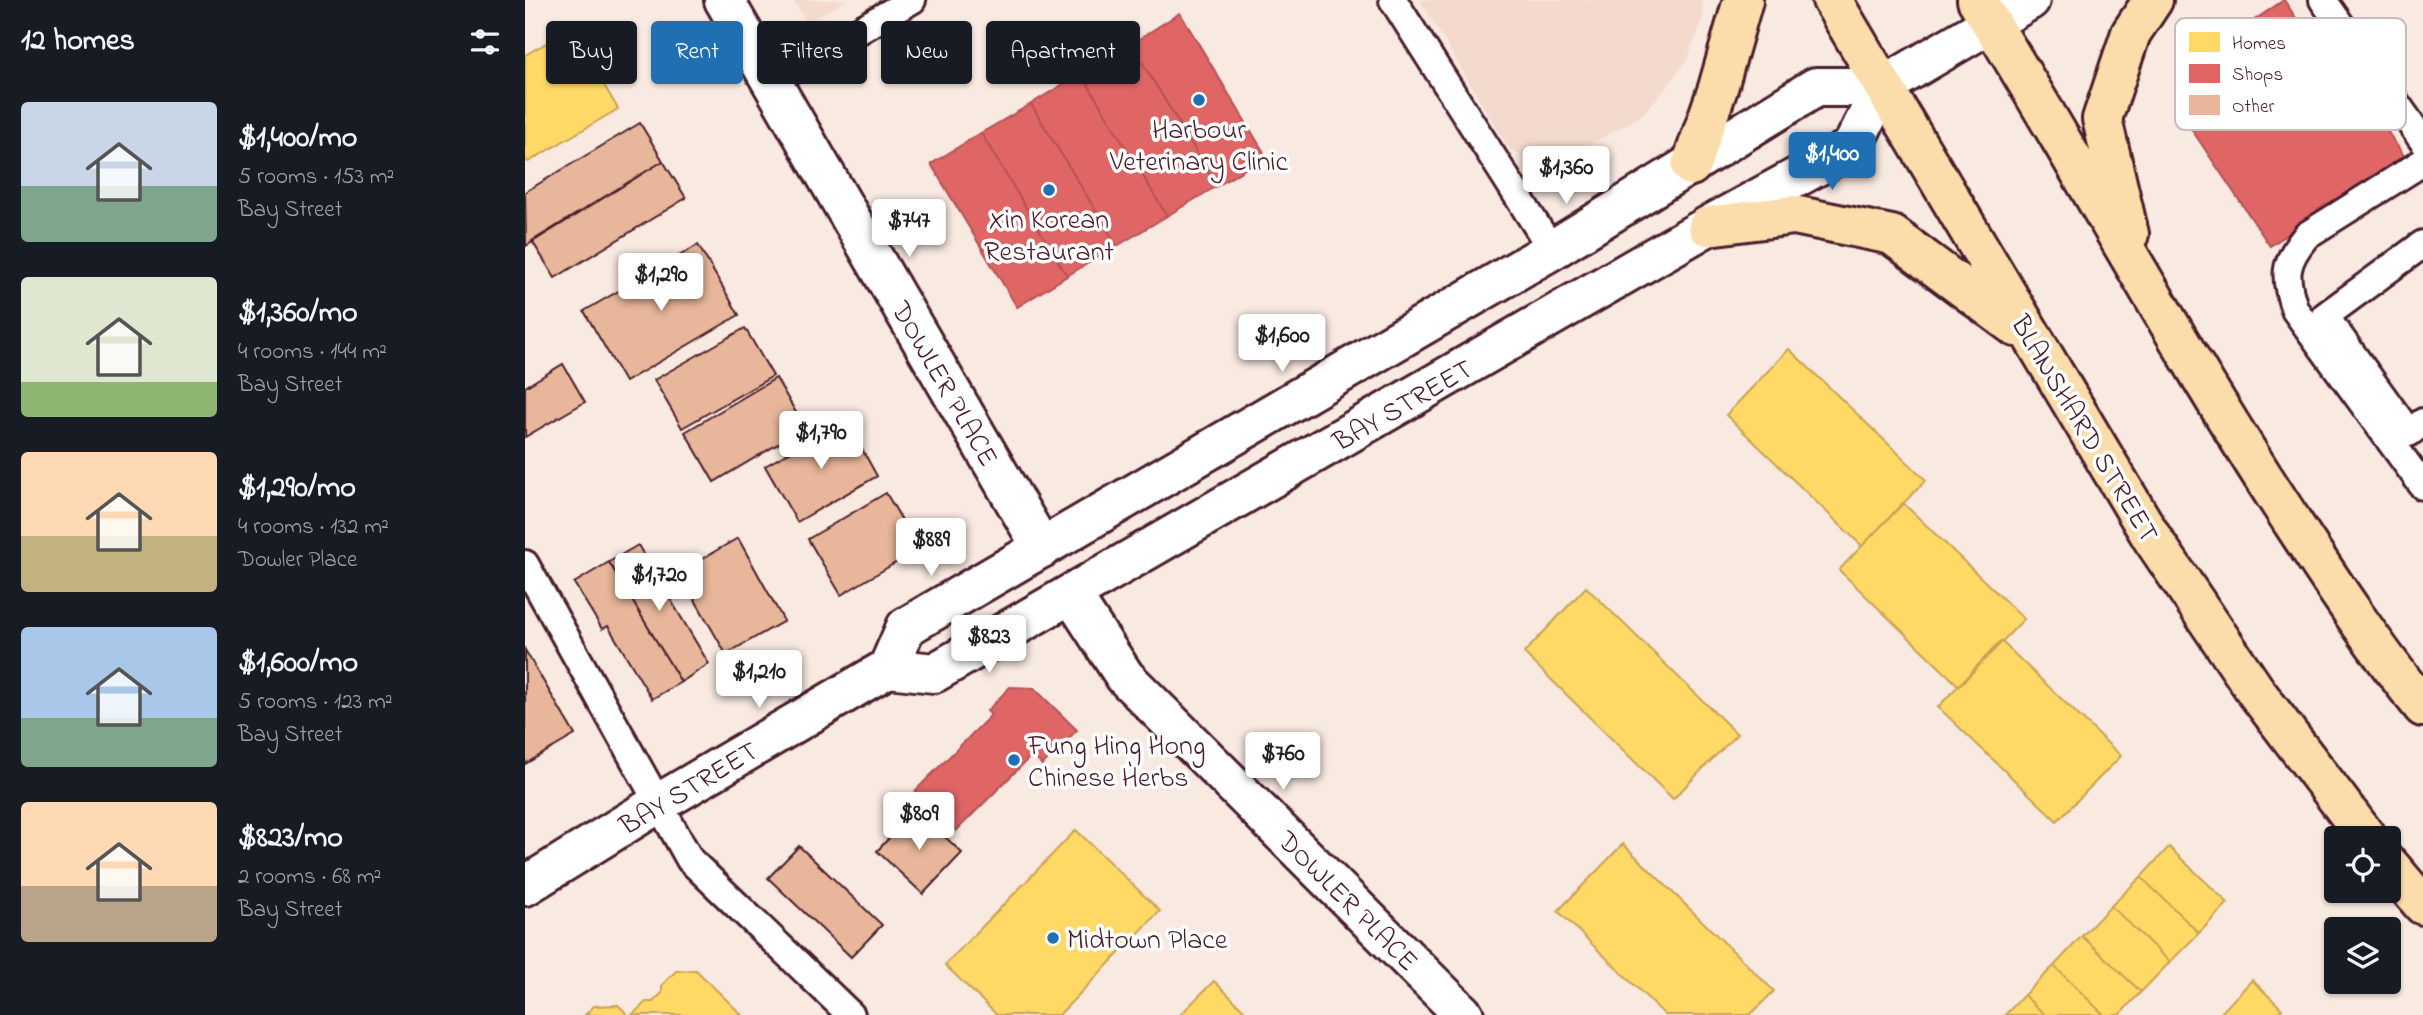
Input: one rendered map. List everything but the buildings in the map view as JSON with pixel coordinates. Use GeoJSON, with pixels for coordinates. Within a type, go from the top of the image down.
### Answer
{"type":"FeatureCollection","features":[{"type":"Feature","properties":{"kind":"main road","name":"DOWLER PLACE"},"geometry":{"type":"LineString","coordinates":[[724,0],[757,57]]}},
{"type":"Feature","properties":{"kind":"main road"},"geometry":{"type":"LineString","coordinates":[[1691,166],[1719,88],[1743,0]]}},
{"type":"Feature","properties":{"kind":"main road","name":"BLANSHARD STREET"},"geometry":{"type":"LineString","coordinates":[[1832,0],[2031,339],[2152,538],[2257,693],[2358,826]]}},
{"type":"Feature","properties":{"kind":"main road"},"geometry":{"type":"LineString","coordinates":[[1882,87],[1984,11],[2030,0]]}},
{"type":"Feature","properties":{"kind":"main road"},"geometry":{"type":"LineString","coordinates":[[2138,274],[2102,119],[2131,33],[2153,0]]}},
{"type":"Feature","properties":{"kind":"main road"},"geometry":{"type":"LineString","coordinates":[[1984,11],[2138,274],[2257,468],[2321,567],[2423,707]]}},
{"type":"Feature","properties":{"kind":"main road","name":"DOWLER PLACE"},"geometry":{"type":"LineString","coordinates":[[773,84],[1042,548]]}},
{"type":"Feature","properties":{"kind":"main road","name":"BAY STREET"},"geometry":{"type":"LineString","coordinates":[[525,886],[659,803],[888,668],[906,627],[1552,250],[1815,87],[1882,87],[1852,147],[1709,226],[934,673],[888,668]]}},
{"type":"Feature","properties":{"kind":"main road"},"geometry":{"type":"LineString","coordinates":[[1709,226],[1794,215],[1892,234],[2031,339]]}},
{"type":"Feature","properties":{"kind":"main road","name":"DOWLER PLACE"},"geometry":{"type":"LineString","coordinates":[[1071,594],[1125,677],[1464,1015]]}},
{"type":"Feature","properties":{"kind":"main road"},"geometry":{"type":"LineString","coordinates":[[2401,879],[2423,905]]}},
{"type":"Feature","properties":{"kind":"lane"},"geometry":{"type":"LineString","coordinates":[[867,26],[912,0]]}},
{"type":"Feature","properties":{"kind":"lane"},"geometry":{"type":"LineString","coordinates":[[1393,0],[1552,250]]}},
{"type":"Feature","properties":{"kind":"lane"},"geometry":{"type":"LineString","coordinates":[[2323,0],[2336,18]]}},
{"type":"Feature","properties":{"kind":"lane"},"geometry":{"type":"LineString","coordinates":[[2406,117],[2423,141]]}},
{"type":"Feature","properties":{"kind":"lane"},"geometry":{"type":"LineString","coordinates":[[2408,433],[2295,310],[2286,286],[2293,251],[2307,235],[2423,162]]}},
{"type":"Feature","properties":{"kind":"lane"},"geometry":{"type":"LineString","coordinates":[[2423,244],[2325,316],[2408,433],[2423,486]]}},
{"type":"Feature","properties":{"kind":"lane"},"geometry":{"type":"LineString","coordinates":[[525,564],[690,860],[851,1015]]}},
{"type":"Feature","properties":{"kind":"shaded area"},"geometry":{"type":"Polygon","coordinates":[[[793,0],[847,0],[810,21],[806,21],[793,0]]]}},
{"type":"Feature","properties":{"kind":"shaded area"},"geometry":{"type":"Polygon","coordinates":[[[1420,0],[1702,0],[1703,17],[1688,58],[1664,91],[1639,117],[1550,166],[1510,150],[1420,0]]]}},
{"type":"Feature","properties":{"kind":"place","name":"Harbour Veterinary Clinic"},"geometry":{"type":"Point","coordinates":[1199,100]}},
{"type":"Feature","properties":{"kind":"place","name":"Xin Korean Restaurant"},"geometry":{"type":"Point","coordinates":[1049,190]}},
{"type":"Feature","properties":{"kind":"place","name":"Fung Hing Hong Chinese Herbs"},"geometry":{"type":"Point","coordinates":[1014,760]}},
{"type":"Feature","properties":{"kind":"place","name":"Midtown Place"},"geometry":{"type":"Point","coordinates":[1053,938]}}]}
